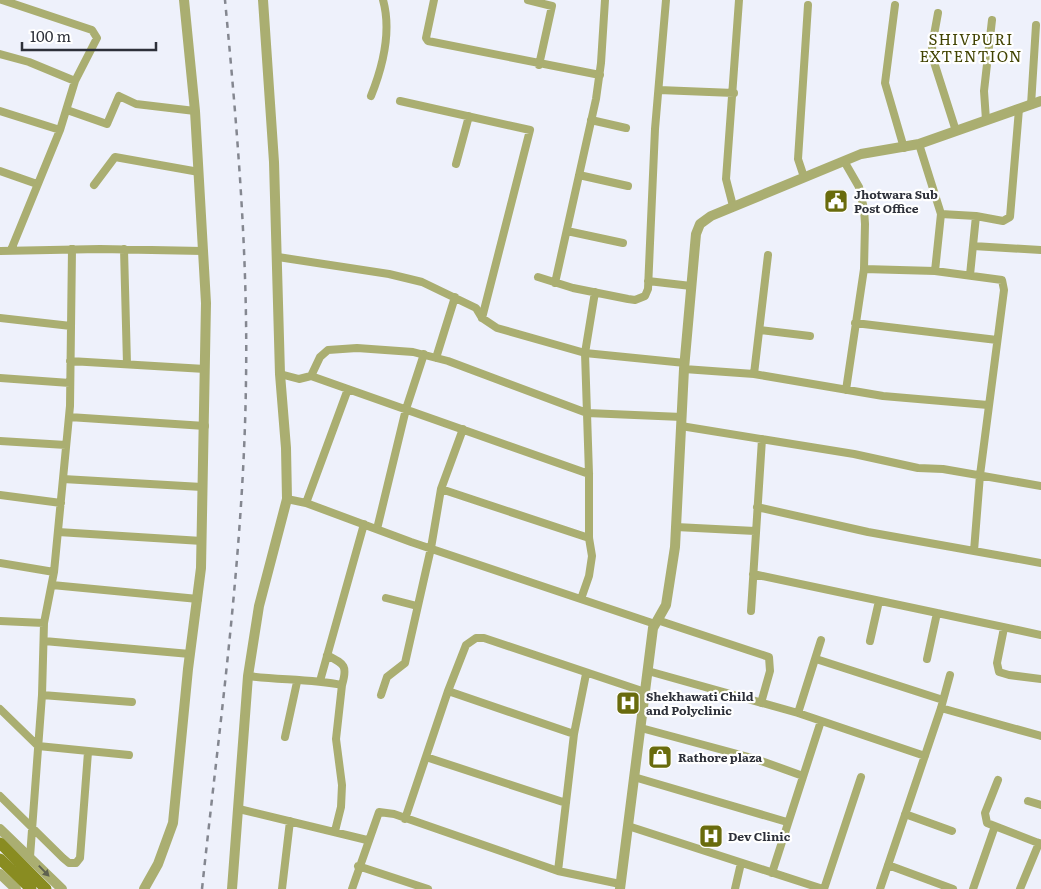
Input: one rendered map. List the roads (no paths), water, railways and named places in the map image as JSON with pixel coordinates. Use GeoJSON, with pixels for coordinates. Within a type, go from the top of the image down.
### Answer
{"type":"FeatureCollection","features":[{"type":"Feature","properties":{"kind":"main road"},"geometry":{"type":"LineString","coordinates":[[0,843],[46,889]]}},
{"type":"Feature","properties":{"kind":"main road"},"geometry":{"type":"LineString","coordinates":[[0,859],[31,889]]}},
{"type":"Feature","properties":{"kind":"street"},"geometry":{"type":"LineString","coordinates":[[2,0],[92,30],[97,38],[75,81],[60,130],[11,250]]}},
{"type":"Feature","properties":{"kind":"street"},"geometry":{"type":"LineString","coordinates":[[144,889],[158,864],[173,823],[190,654],[198,599],[202,541],[206,303],[195,111],[184,0]]}},
{"type":"Feature","properties":{"kind":"street"},"geometry":{"type":"LineString","coordinates":[[232,889],[248,676],[259,606],[287,499],[276,266],[278,256],[263,0]]}},
{"type":"Feature","properties":{"kind":"street"},"geometry":{"type":"LineString","coordinates":[[371,96],[377,81],[386,41],[387,17],[382,0]]}},
{"type":"Feature","properties":{"kind":"street"},"geometry":{"type":"LineString","coordinates":[[434,0],[426,38],[428,41],[600,75]]}},
{"type":"Feature","properties":{"kind":"street"},"geometry":{"type":"LineString","coordinates":[[528,0],[552,6],[539,64]]}},
{"type":"Feature","properties":{"kind":"street"},"geometry":{"type":"LineString","coordinates":[[555,283],[600,75],[605,0]]}},
{"type":"Feature","properties":{"kind":"street"},"geometry":{"type":"LineString","coordinates":[[538,277],[555,283],[628,299],[641,299],[646,296],[666,0]]}},
{"type":"Feature","properties":{"kind":"street"},"geometry":{"type":"LineString","coordinates":[[732,206],[726,179],[734,93],[739,0]]}},
{"type":"Feature","properties":{"kind":"street"},"geometry":{"type":"LineString","coordinates":[[804,177],[798,158],[808,5]]}},
{"type":"Feature","properties":{"kind":"street"},"geometry":{"type":"LineString","coordinates":[[895,5],[885,83],[904,148]]}},
{"type":"Feature","properties":{"kind":"street"},"geometry":{"type":"LineString","coordinates":[[938,13],[932,46],[933,59],[956,131]]}},
{"type":"Feature","properties":{"kind":"street"},"geometry":{"type":"LineString","coordinates":[[986,120],[984,91],[992,20]]}},
{"type":"Feature","properties":{"kind":"street"},"geometry":{"type":"LineString","coordinates":[[1030,104],[1036,25]]}},
{"type":"Feature","properties":{"kind":"street"},"geometry":{"type":"LineString","coordinates":[[0,54],[29,62],[75,81]]}},
{"type":"Feature","properties":{"kind":"street"},"geometry":{"type":"LineString","coordinates":[[659,90],[734,93]]}},
{"type":"Feature","properties":{"kind":"street"},"geometry":{"type":"LineString","coordinates":[[67,110],[107,124],[119,96],[136,104],[195,111]]}},
{"type":"Feature","properties":{"kind":"street"},"geometry":{"type":"LineString","coordinates":[[352,889],[367,840],[379,812],[558,871],[620,887],[648,671],[656,622],[666,605],[676,527],[684,366],[696,234],[700,224],[732,206],[861,154],[919,144],[1041,100]]}},
{"type":"Feature","properties":{"kind":"street"},"geometry":{"type":"LineString","coordinates":[[400,101],[530,130],[482,318]]}},
{"type":"Feature","properties":{"kind":"street"},"geometry":{"type":"LineString","coordinates":[[942,214],[976,216],[1003,221],[1011,214],[1019,109]]}},
{"type":"Feature","properties":{"kind":"street"},"geometry":{"type":"LineString","coordinates":[[0,111],[60,130]]}},
{"type":"Feature","properties":{"kind":"street"},"geometry":{"type":"LineString","coordinates":[[456,164],[469,116]]}},
{"type":"Feature","properties":{"kind":"street"},"geometry":{"type":"LineString","coordinates":[[591,120],[626,128]]}},
{"type":"Feature","properties":{"kind":"street"},"geometry":{"type":"LineString","coordinates":[[919,144],[942,214],[936,271]]}},
{"type":"Feature","properties":{"kind":"street"},"geometry":{"type":"LineString","coordinates":[[94,185],[115,157],[199,172]]}},
{"type":"Feature","properties":{"kind":"street"},"geometry":{"type":"LineString","coordinates":[[844,161],[859,187],[864,209],[864,269],[846,390]]}},
{"type":"Feature","properties":{"kind":"street"},"geometry":{"type":"LineString","coordinates":[[0,171],[37,184]]}},
{"type":"Feature","properties":{"kind":"street"},"geometry":{"type":"LineString","coordinates":[[579,175],[628,186]]}},
{"type":"Feature","properties":{"kind":"street"},"geometry":{"type":"LineString","coordinates":[[970,275],[976,216]]}},
{"type":"Feature","properties":{"kind":"street"},"geometry":{"type":"LineString","coordinates":[[567,231],[623,243]]}},
{"type":"Feature","properties":{"kind":"street"},"geometry":{"type":"LineString","coordinates":[[973,246],[1041,250]]}},
{"type":"Feature","properties":{"kind":"street"},"geometry":{"type":"LineString","coordinates":[[30,857],[42,696],[44,623],[54,572],[68,417],[72,249]]}},
{"type":"Feature","properties":{"kind":"street"},"geometry":{"type":"LineString","coordinates":[[0,250],[124,249],[203,251]]}},
{"type":"Feature","properties":{"kind":"street"},"geometry":{"type":"LineString","coordinates":[[124,249],[127,364]]}},
{"type":"Feature","properties":{"kind":"street"},"geometry":{"type":"LineString","coordinates":[[754,374],[768,255]]}},
{"type":"Feature","properties":{"kind":"street"},"geometry":{"type":"LineString","coordinates":[[278,256],[389,274],[422,282],[476,308],[482,318],[498,328],[585,353],[754,374],[883,396],[988,405]]}},
{"type":"Feature","properties":{"kind":"street"},"geometry":{"type":"LineString","coordinates":[[864,269],[936,271],[1002,280],[1004,290],[988,405],[974,551]]}},
{"type":"Feature","properties":{"kind":"street"},"geometry":{"type":"LineString","coordinates":[[648,281],[691,286]]}},
{"type":"Feature","properties":{"kind":"street"},"geometry":{"type":"LineString","coordinates":[[581,598],[589,576],[592,556],[588,538],[589,474],[585,353],[595,292]]}},
{"type":"Feature","properties":{"kind":"street"},"geometry":{"type":"LineString","coordinates":[[436,358],[455,297]]}},
{"type":"Feature","properties":{"kind":"street"},"geometry":{"type":"LineString","coordinates":[[0,318],[70,326]]}},
{"type":"Feature","properties":{"kind":"street"},"geometry":{"type":"LineString","coordinates":[[855,323],[997,340]]}},
{"type":"Feature","properties":{"kind":"street"},"geometry":{"type":"LineString","coordinates":[[760,330],[810,336]]}},
{"type":"Feature","properties":{"kind":"street"},"geometry":{"type":"LineString","coordinates":[[311,376],[320,357],[328,350],[357,348],[424,354],[587,413],[682,422],[918,468],[980,475],[1041,486]]}},
{"type":"Feature","properties":{"kind":"street"},"geometry":{"type":"LineString","coordinates":[[377,529],[406,409],[424,354]]}},
{"type":"Feature","properties":{"kind":"street"},"geometry":{"type":"LineString","coordinates":[[70,361],[205,368]]}},
{"type":"Feature","properties":{"kind":"street"},"geometry":{"type":"LineString","coordinates":[[280,374],[299,379],[311,376],[589,474]]}},
{"type":"Feature","properties":{"kind":"street"},"geometry":{"type":"LineString","coordinates":[[0,378],[70,383]]}},
{"type":"Feature","properties":{"kind":"street"},"geometry":{"type":"LineString","coordinates":[[306,503],[348,389]]}},
{"type":"Feature","properties":{"kind":"street"},"geometry":{"type":"LineString","coordinates":[[68,417],[205,426]]}},
{"type":"Feature","properties":{"kind":"street"},"geometry":{"type":"LineString","coordinates":[[381,695],[387,677],[405,663],[431,548],[441,490],[464,429]]}},
{"type":"Feature","properties":{"kind":"street"},"geometry":{"type":"LineString","coordinates":[[751,611],[762,439]]}},
{"type":"Feature","properties":{"kind":"street"},"geometry":{"type":"LineString","coordinates":[[0,441],[66,445]]}},
{"type":"Feature","properties":{"kind":"street"},"geometry":{"type":"LineString","coordinates":[[63,479],[202,487]]}},
{"type":"Feature","properties":{"kind":"street"},"geometry":{"type":"LineString","coordinates":[[441,490],[588,538]]}},
{"type":"Feature","properties":{"kind":"street"},"geometry":{"type":"LineString","coordinates":[[0,495],[61,503]]}},
{"type":"Feature","properties":{"kind":"street"},"geometry":{"type":"LineString","coordinates":[[287,499],[306,503],[431,548],[581,598],[763,653],[769,657],[770,671],[761,703]]}},
{"type":"Feature","properties":{"kind":"street"},"geometry":{"type":"LineString","coordinates":[[757,507],[868,532],[1041,563]]}},
{"type":"Feature","properties":{"kind":"street"},"geometry":{"type":"LineString","coordinates":[[320,681],[364,524]]}},
{"type":"Feature","properties":{"kind":"street"},"geometry":{"type":"LineString","coordinates":[[676,527],[755,531]]}},
{"type":"Feature","properties":{"kind":"street"},"geometry":{"type":"LineString","coordinates":[[58,532],[202,541]]}},
{"type":"Feature","properties":{"kind":"street"},"geometry":{"type":"LineString","coordinates":[[0,563],[54,572]]}},
{"type":"Feature","properties":{"kind":"street"},"geometry":{"type":"LineString","coordinates":[[753,574],[1041,635]]}},
{"type":"Feature","properties":{"kind":"street"},"geometry":{"type":"LineString","coordinates":[[52,585],[198,599]]}},
{"type":"Feature","properties":{"kind":"street"},"geometry":{"type":"LineString","coordinates":[[386,598],[417,606]]}},
{"type":"Feature","properties":{"kind":"street"},"geometry":{"type":"LineString","coordinates":[[870,641],[879,600]]}},
{"type":"Feature","properties":{"kind":"street"},"geometry":{"type":"LineString","coordinates":[[927,659],[937,613]]}},
{"type":"Feature","properties":{"kind":"street"},"geometry":{"type":"LineString","coordinates":[[0,621],[44,623]]}},
{"type":"Feature","properties":{"kind":"street"},"geometry":{"type":"LineString","coordinates":[[1004,628],[997,663],[999,672],[1009,676],[1041,679]]}},
{"type":"Feature","properties":{"kind":"street"},"geometry":{"type":"LineString","coordinates":[[405,819],[448,690],[466,645],[476,638],[484,638],[586,674],[646,692]]}},
{"type":"Feature","properties":{"kind":"street"},"geometry":{"type":"LineString","coordinates":[[798,714],[821,640]]}},
{"type":"Feature","properties":{"kind":"street"},"geometry":{"type":"LineString","coordinates":[[44,641],[190,654]]}},
{"type":"Feature","properties":{"kind":"street"},"geometry":{"type":"LineString","coordinates":[[327,655],[344,666],[346,671],[342,685],[336,739],[342,792],[341,807],[335,831]]}},
{"type":"Feature","properties":{"kind":"street"},"geometry":{"type":"LineString","coordinates":[[816,659],[942,704],[1041,736]]}},
{"type":"Feature","properties":{"kind":"street"},"geometry":{"type":"LineString","coordinates":[[648,671],[798,714],[925,756]]}},
{"type":"Feature","properties":{"kind":"street"},"geometry":{"type":"LineString","coordinates":[[558,871],[574,734],[586,674]]}},
{"type":"Feature","properties":{"kind":"street"},"geometry":{"type":"LineString","coordinates":[[880,889],[950,675]]}},
{"type":"Feature","properties":{"kind":"street"},"geometry":{"type":"LineString","coordinates":[[248,676],[297,682],[320,681],[342,685]]}},
{"type":"Feature","properties":{"kind":"street"},"geometry":{"type":"LineString","coordinates":[[285,737],[297,682]]}},
{"type":"Feature","properties":{"kind":"street"},"geometry":{"type":"LineString","coordinates":[[448,690],[574,734]]}},
{"type":"Feature","properties":{"kind":"street"},"geometry":{"type":"LineString","coordinates":[[42,696],[132,702]]}},
{"type":"Feature","properties":{"kind":"street"},"geometry":{"type":"LineString","coordinates":[[0,709],[38,746],[129,755]]}},
{"type":"Feature","properties":{"kind":"street"},"geometry":{"type":"LineString","coordinates":[[772,873],[820,721]]}},
{"type":"Feature","properties":{"kind":"street"},"geometry":{"type":"LineString","coordinates":[[641,728],[756,760],[802,776]]}},
{"type":"Feature","properties":{"kind":"street"},"geometry":{"type":"LineString","coordinates":[[0,796],[69,863],[76,863],[80,858],[88,752]]}},
{"type":"Feature","properties":{"kind":"street"},"geometry":{"type":"LineString","coordinates":[[426,757],[566,803]]}},
{"type":"Feature","properties":{"kind":"street"},"geometry":{"type":"LineString","coordinates":[[634,777],[787,822]]}},
{"type":"Feature","properties":{"kind":"street"},"geometry":{"type":"LineString","coordinates":[[628,826],[823,889],[861,777]]}},
{"type":"Feature","properties":{"kind":"street"},"geometry":{"type":"LineString","coordinates":[[998,780],[985,813],[987,823],[1040,844],[1020,889]]}},
{"type":"Feature","properties":{"kind":"street"},"geometry":{"type":"LineString","coordinates":[[1028,801],[1041,805]]}},
{"type":"Feature","properties":{"kind":"street"},"geometry":{"type":"LineString","coordinates":[[239,809],[367,840]]}},
{"type":"Feature","properties":{"kind":"street"},"geometry":{"type":"LineString","coordinates":[[906,814],[952,831]]}},
{"type":"Feature","properties":{"kind":"street"},"geometry":{"type":"LineString","coordinates":[[282,889],[290,820]]}},
{"type":"Feature","properties":{"kind":"street"},"geometry":{"type":"LineString","coordinates":[[973,889],[995,826]]}},
{"type":"Feature","properties":{"kind":"street"},"geometry":{"type":"LineString","coordinates":[[0,829],[62,889]]}},
{"type":"Feature","properties":{"kind":"street"},"geometry":{"type":"LineString","coordinates":[[736,889],[740,863]]}},
{"type":"Feature","properties":{"kind":"street"},"geometry":{"type":"LineString","coordinates":[[358,866],[428,889]]}},
{"type":"Feature","properties":{"kind":"street"},"geometry":{"type":"LineString","coordinates":[[888,866],[953,889]]}},
{"type":"Feature","properties":{"kind":"street"},"geometry":{"type":"LineString","coordinates":[[0,874],[16,889]]}},
{"type":"Feature","properties":{"kind":"railway"},"geometry":{"type":"LineString","coordinates":[[202,889],[236,571],[241,507],[246,380],[243,237],[225,0]]}},
{"type":"Feature","properties":{"kind":"place","name":"Jhotwara Sub Post Office"},"geometry":{"type":"Point","coordinates":[836,201]}},
{"type":"Feature","properties":{"kind":"place","name":"Shekhawati Child and Polyclinic"},"geometry":{"type":"Point","coordinates":[628,703]}},
{"type":"Feature","properties":{"kind":"place","name":"Rathore plaza"},"geometry":{"type":"Point","coordinates":[660,757]}},
{"type":"Feature","properties":{"kind":"place","name":"Dev Clinic"},"geometry":{"type":"Point","coordinates":[711,836]}},
{"type":"Feature","properties":{"kind":"district","name":"SHIVPURI EXTENTION"},"geometry":{"type":"Point","coordinates":[971,46]}}]}
